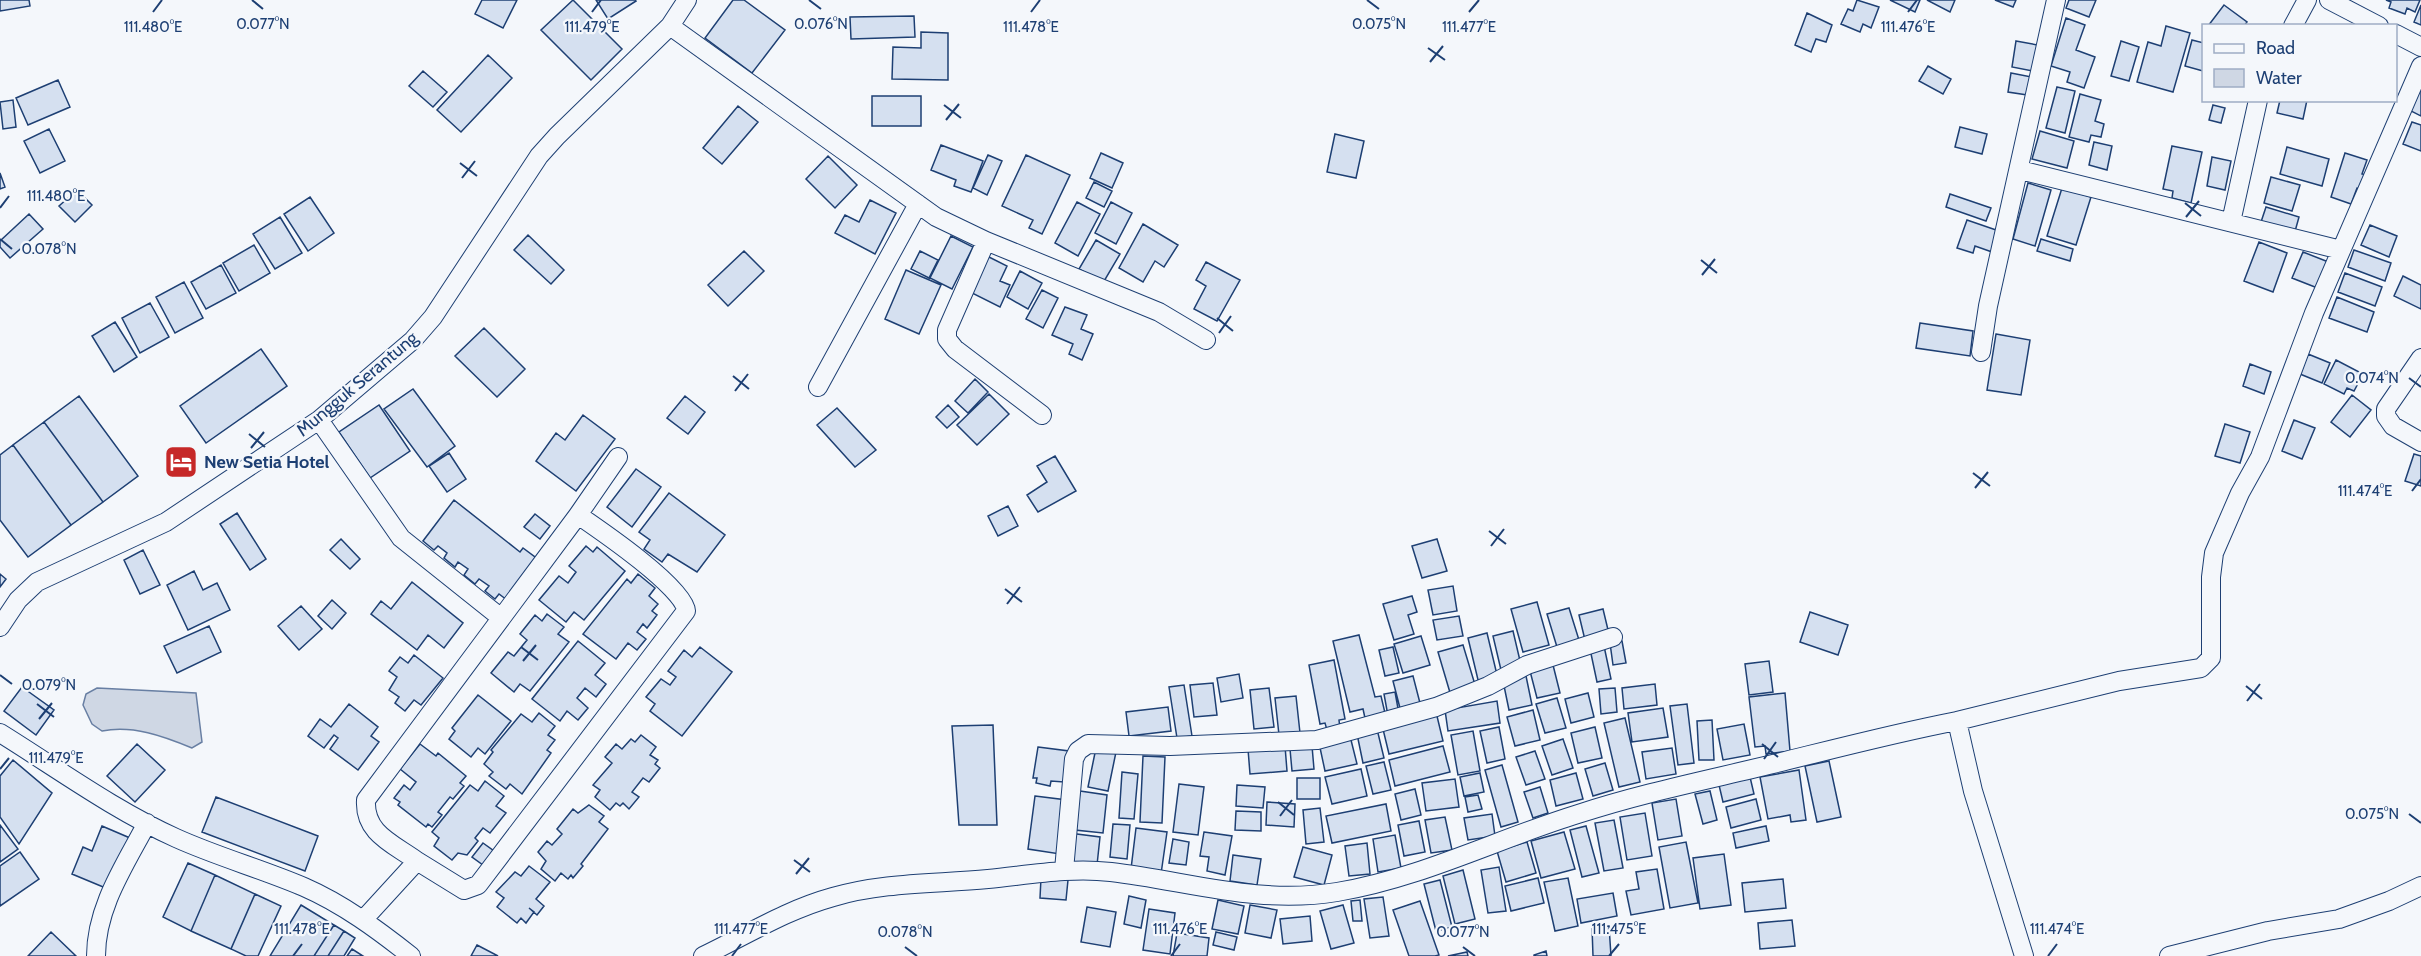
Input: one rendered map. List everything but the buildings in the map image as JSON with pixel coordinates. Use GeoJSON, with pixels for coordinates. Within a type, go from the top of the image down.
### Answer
{"type":"FeatureCollection","features":[{"type":"Feature","properties":{"kind":"street","name":"Mungguk Serantung"},"geometry":{"type":"LineString","coordinates":[[0,627],[18,600],[37,582],[166,522],[320,420],[418,335],[433,317],[539,156],[582,110],[670,26],[687,0]]}},
{"type":"Feature","properties":{"kind":"street"},"geometry":{"type":"LineString","coordinates":[[1981,352],[1988,306],[2056,0]]}},
{"type":"Feature","properties":{"kind":"street"},"geometry":{"type":"LineString","coordinates":[[2294,24],[2307,0]]}},
{"type":"Feature","properties":{"kind":"street"},"geometry":{"type":"LineString","coordinates":[[2329,0],[2375,24]]}},
{"type":"Feature","properties":{"kind":"street"},"geometry":{"type":"LineString","coordinates":[[670,26],[936,217],[986,241],[1159,312],[1206,340]]}},
{"type":"Feature","properties":{"kind":"street"},"geometry":{"type":"LineString","coordinates":[[2397,35],[2421,47]]}},
{"type":"Feature","properties":{"kind":"street"},"geometry":{"type":"LineString","coordinates":[[703,956],[766,922],[833,897],[861,890],[1065,870],[1107,871],[1183,883],[1211,890],[1265,896],[1334,892],[1372,885],[1440,865],[1568,816],[1635,796],[2119,681],[2201,668],[2211,658],[2211,577],[2214,553],[2240,493],[2260,457],[2314,313],[2421,66]]}},
{"type":"Feature","properties":{"kind":"street"},"geometry":{"type":"LineString","coordinates":[[2230,222],[2258,102]]}},
{"type":"Feature","properties":{"kind":"street"},"geometry":{"type":"LineString","coordinates":[[2019,170],[2341,250]]}},
{"type":"Feature","properties":{"kind":"street"},"geometry":{"type":"LineString","coordinates":[[819,387],[918,204]]}},
{"type":"Feature","properties":{"kind":"street"},"geometry":{"type":"LineString","coordinates":[[986,241],[947,330],[947,339],[955,349],[1042,416]]}},
{"type":"Feature","properties":{"kind":"street"},"geometry":{"type":"LineString","coordinates":[[2421,358],[2386,409],[2386,416],[2393,426],[2421,442]]}},
{"type":"Feature","properties":{"kind":"street"},"geometry":{"type":"LineString","coordinates":[[320,420],[401,538],[500,617]]}},
{"type":"Feature","properties":{"kind":"street"},"geometry":{"type":"LineString","coordinates":[[579,515],[624,547],[671,588],[683,599],[686,611],[478,885],[464,890],[417,861],[375,830],[367,821],[366,800],[500,617],[579,515],[618,457]]}},
{"type":"Feature","properties":{"kind":"street"},"geometry":{"type":"LineString","coordinates":[[1065,870],[1074,759],[1078,751],[1088,744],[1170,746],[1317,740],[1436,707],[1488,686],[1527,665],[1614,637]]}},
{"type":"Feature","properties":{"kind":"street"},"geometry":{"type":"LineString","coordinates":[[1957,721],[1973,791],[2024,956]]}},
{"type":"Feature","properties":{"kind":"street"},"geometry":{"type":"LineString","coordinates":[[0,734],[147,823],[204,850],[304,887],[363,920],[411,956]]}},
{"type":"Feature","properties":{"kind":"street"},"geometry":{"type":"LineString","coordinates":[[96,956],[96,941],[104,907],[147,823]]}},
{"type":"Feature","properties":{"kind":"street"},"geometry":{"type":"LineString","coordinates":[[363,920],[417,861]]}},
{"type":"Feature","properties":{"kind":"street"},"geometry":{"type":"LineString","coordinates":[[2169,956],[2268,931],[2339,919],[2389,901],[2421,886]]}},
{"type":"Feature","properties":{"kind":"water"},"geometry":{"type":"Polygon","coordinates":[[[97,688],[196,693],[202,742],[192,748],[159,736],[136,731],[125,729],[102,731],[92,724],[83,705],[86,694],[97,688]]]}},
{"type":"Feature","properties":{"kind":"place","name":"New Setia Hotel"},"geometry":{"type":"Point","coordinates":[181,462]}}]}
